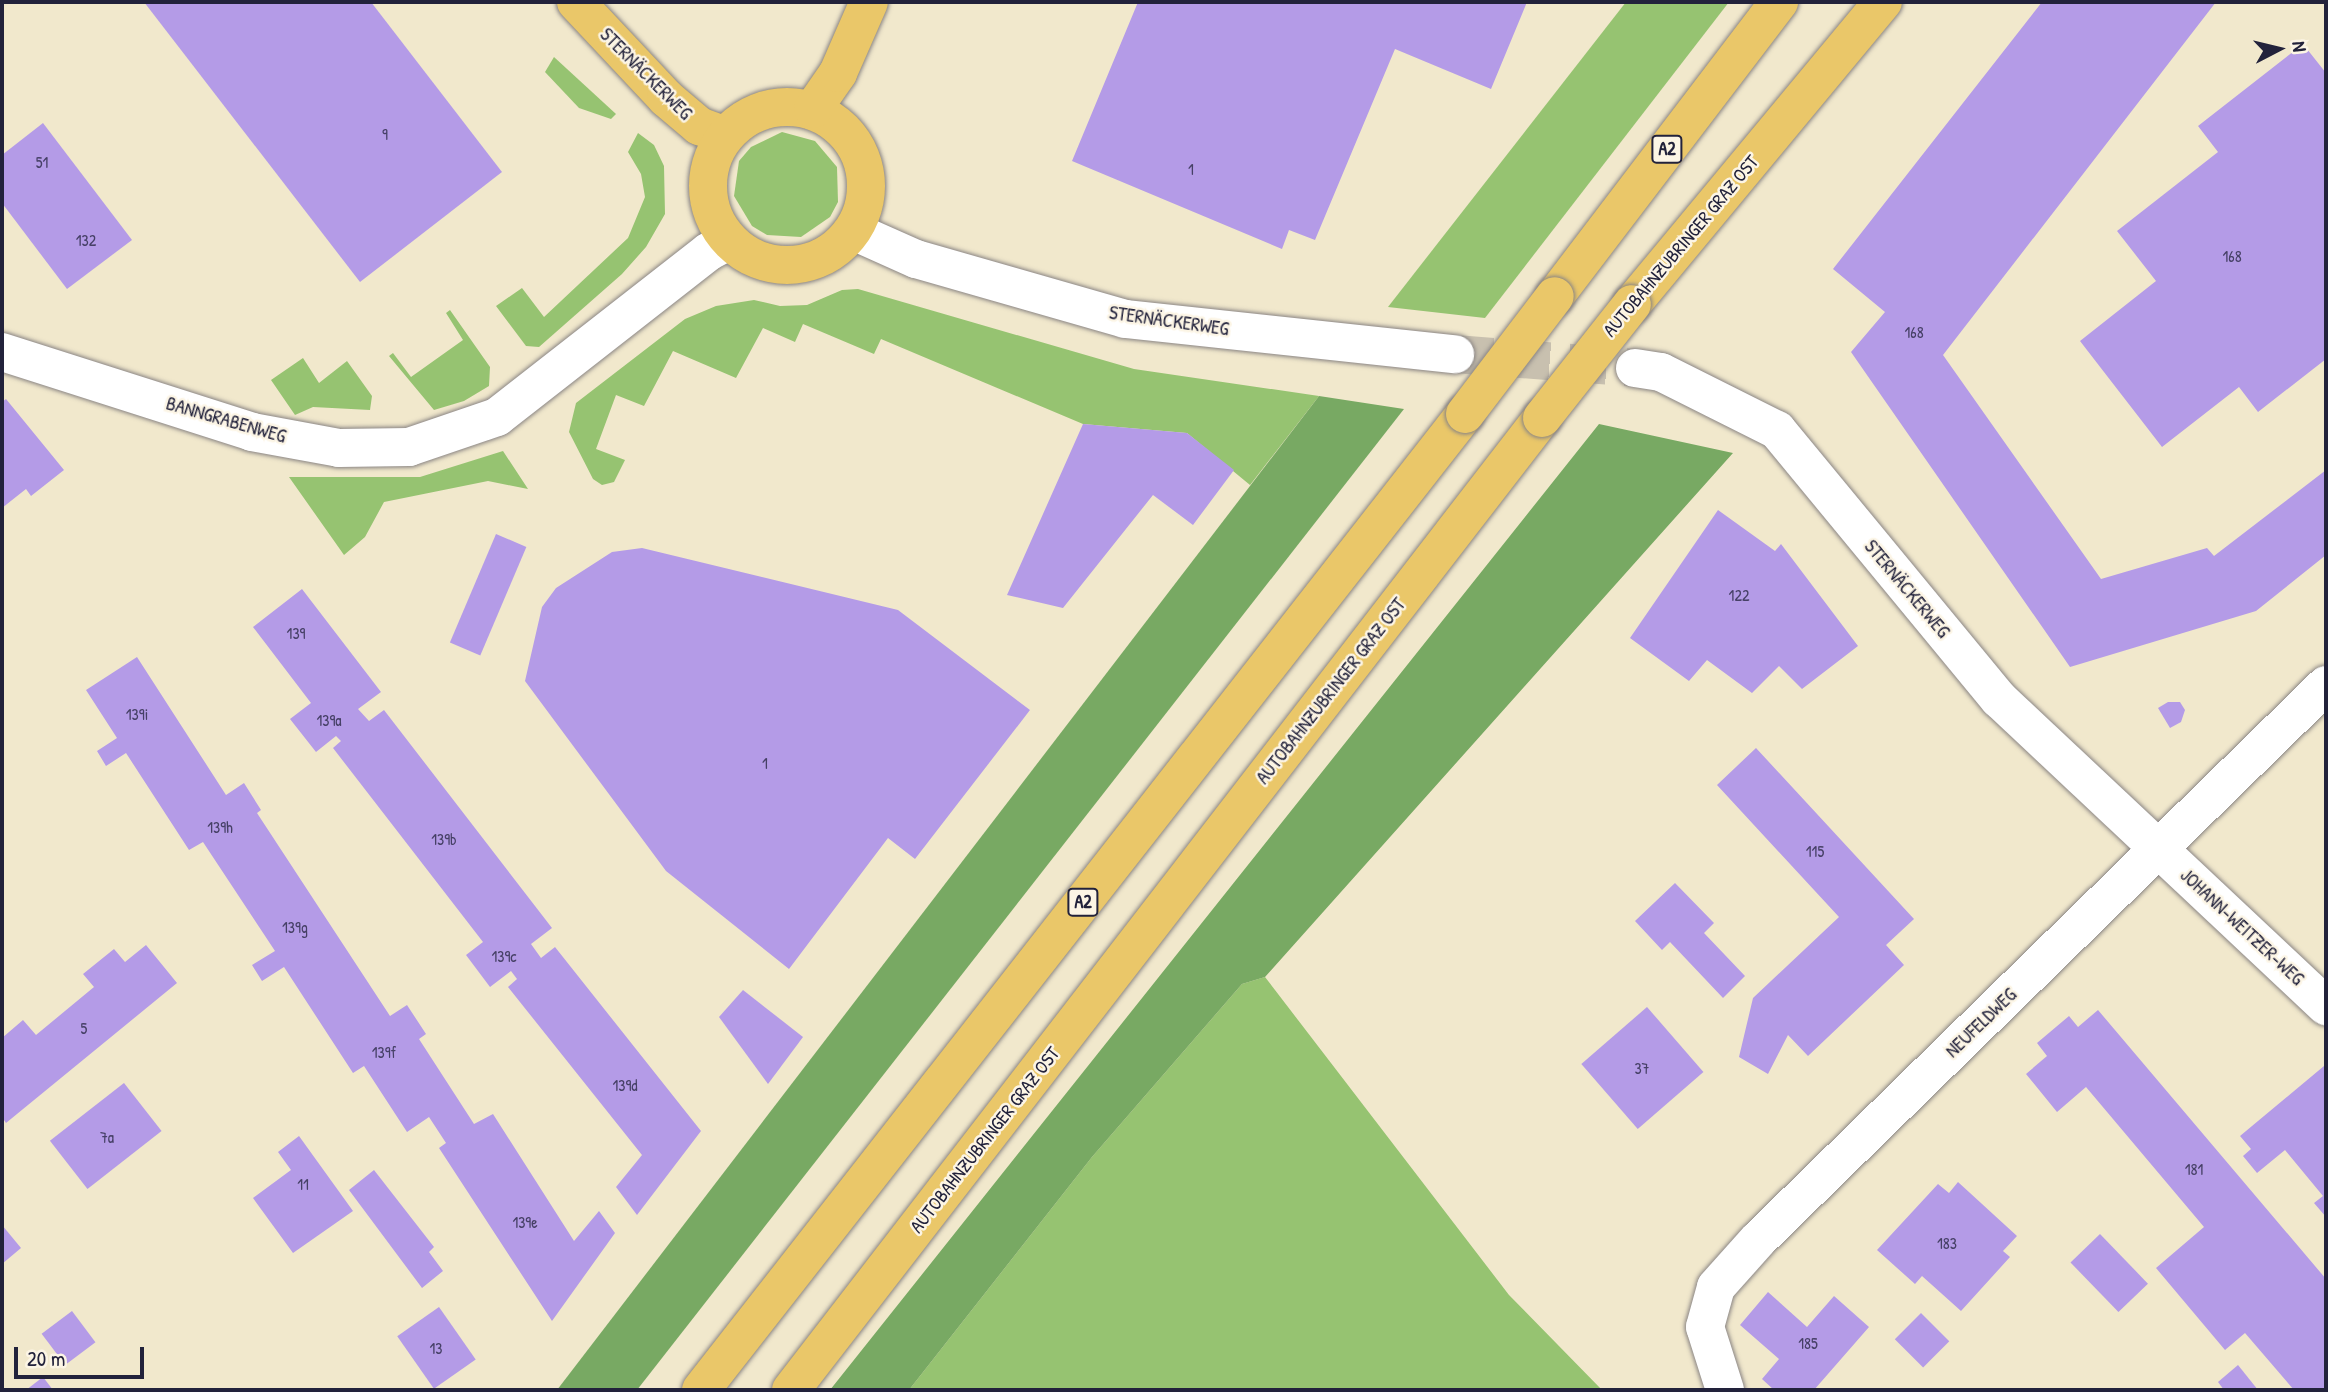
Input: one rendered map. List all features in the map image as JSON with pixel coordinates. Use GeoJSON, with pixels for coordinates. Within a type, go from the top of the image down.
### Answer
{"type":"FeatureCollection","features":[{"type":"Feature","properties":{"kind":"main road","name":"STERNÄCKERWEG"},"geometry":{"type":"LineString","coordinates":[[576,2],[666,97],[699,126],[724,135]]}},
{"type":"Feature","properties":{"kind":"main road"},"geometry":{"type":"LineString","coordinates":[[813,109],[838,73],[869,2]]}},
{"type":"Feature","properties":{"kind":"main road","name":"A2"},"geometry":{"type":"LineString","coordinates":[[701,1390],[1465,414],[1779,2]]}},
{"type":"Feature","properties":{"kind":"main road","name":"AUTOBAHNZUBRINGER GRAZ OST"},"geometry":{"type":"LineString","coordinates":[[791,1390],[1542,418],[1632,304],[1883,2]]}},
{"type":"Feature","properties":{"kind":"main road"},"geometry":{"type":"LineString","coordinates":[[765,107],[813,109],[844,129],[863,160],[866,197],[853,231],[833,251],[808,263],[770,263],[752,258],[729,241],[710,208],[708,170],[724,135],[765,107]]}},
{"type":"Feature","properties":{"kind":"street","name":"STERNÄCKERWEG"},"geometry":{"type":"LineString","coordinates":[[853,231],[916,259],[1125,319],[1455,354]]}},
{"type":"Feature","properties":{"kind":"street","name":"BANNGRABENWEG"},"geometry":{"type":"LineString","coordinates":[[2,352],[252,432],[339,448],[408,447],[497,417],[708,252],[729,241]]}},
{"type":"Feature","properties":{"kind":"street","name":"STERNÄCKERWEG"},"geometry":{"type":"LineString","coordinates":[[1635,368],[1661,372],[1777,430],[1998,699],[2159,848]]}},
{"type":"Feature","properties":{"kind":"street","name":"NEUFELDWEG"},"geometry":{"type":"LineString","coordinates":[[1725,1390],[1705,1327],[1716,1287],[1758,1240],[2326,685]]}},
{"type":"Feature","properties":{"kind":"street","name":"JOHANN-WEITZER-WEG"},"geometry":{"type":"LineString","coordinates":[[2159,848],[2326,1006]]}},
{"type":"Feature","properties":{"kind":"green space"},"geometry":{"type":"Polygon","coordinates":[[[1626,2],[1729,2],[1485,318],[1388,307],[1626,2]]]}},
{"type":"Feature","properties":{"kind":"green space"},"geometry":{"type":"Polygon","coordinates":[[[554,57],[616,114],[611,119],[579,108],[545,72],[554,57]]]}},
{"type":"Feature","properties":{"kind":"green space"},"geometry":{"type":"Polygon","coordinates":[[[782,132],[815,141],[837,167],[838,202],[830,217],[801,237],[767,235],[752,226],[734,196],[739,161],[751,147],[782,132]]]}},
{"type":"Feature","properties":{"kind":"green space"},"geometry":{"type":"Polygon","coordinates":[[[638,133],[654,145],[664,166],[665,214],[646,247],[622,274],[539,347],[526,346],[496,306],[522,288],[544,317],[628,238],[645,197],[641,174],[628,152],[638,133]]]}},
{"type":"Feature","properties":{"kind":"green space"},"geometry":{"type":"Polygon","coordinates":[[[858,289],[1134,369],[1319,396],[1250,485],[1187,433],[1083,424],[881,339],[874,354],[803,324],[795,342],[763,328],[736,378],[673,351],[644,406],[616,395],[596,449],[625,460],[614,482],[602,485],[593,479],[569,432],[576,403],[685,319],[716,306],[754,300],[780,306],[807,305],[842,290],[858,289]]]}},
{"type":"Feature","properties":{"kind":"green space"},"geometry":{"type":"Polygon","coordinates":[[[450,310],[490,367],[489,386],[464,401],[434,410],[389,356],[393,353],[411,377],[463,340],[446,313],[450,310]]]}},
{"type":"Feature","properties":{"kind":"green space"},"geometry":{"type":"Polygon","coordinates":[[[303,358],[319,383],[347,361],[372,396],[370,410],[313,407],[295,415],[271,380],[303,358]]]}},
{"type":"Feature","properties":{"kind":"green space"},"geometry":{"type":"Polygon","coordinates":[[[1319,396],[1404,409],[637,1390],[557,1390],[1319,396]]]}},
{"type":"Feature","properties":{"kind":"green space"},"geometry":{"type":"Polygon","coordinates":[[[1599,424],[1733,453],[1265,977],[1242,984],[1092,1157],[909,1390],[830,1390],[1599,424]]]}},
{"type":"Feature","properties":{"kind":"green space"},"geometry":{"type":"Polygon","coordinates":[[[503,451],[528,489],[488,481],[384,502],[365,537],[344,555],[289,477],[420,477],[503,451]]]}},
{"type":"Feature","properties":{"kind":"green space"},"geometry":{"type":"Polygon","coordinates":[[[1265,977],[1509,1295],[1602,1390],[909,1390],[1092,1157],[1242,984],[1265,977]]]}},
{"type":"Feature","properties":{"kind":"building"},"geometry":{"type":"Polygon","coordinates":[[[144,2],[371,2],[502,172],[360,282],[144,2]]]}},
{"type":"Feature","properties":{"kind":"building"},"geometry":{"type":"Polygon","coordinates":[[[1138,2],[1527,2],[1491,89],[1395,49],[1315,240],[1289,230],[1282,249],[1072,161],[1138,2]]]}},
{"type":"Feature","properties":{"kind":"building"},"geometry":{"type":"Polygon","coordinates":[[[2042,2],[2216,2],[1943,355],[2101,579],[2207,548],[2214,556],[2326,470],[2326,555],[2256,611],[2070,667],[1851,352],[1885,312],[1833,269],[2042,2]]]}},
{"type":"Feature","properties":{"kind":"building"},"geometry":{"type":"Polygon","coordinates":[[[2303,44],[2326,73],[2326,359],[2258,412],[2239,387],[2162,447],[2080,341],[2156,281],[2117,231],[2218,152],[2198,126],[2303,44]]]}},
{"type":"Feature","properties":{"kind":"building"},"geometry":{"type":"Polygon","coordinates":[[[43,123],[132,240],[67,289],[2,203],[2,155],[43,123]]]}},
{"type":"Feature","properties":{"kind":"building"},"geometry":{"type":"Polygon","coordinates":[[[6,399],[64,470],[31,496],[26,489],[2,508],[2,402],[6,399]]]}},
{"type":"Feature","properties":{"kind":"building"},"geometry":{"type":"Polygon","coordinates":[[[1083,424],[1187,433],[1234,470],[1193,525],[1153,495],[1063,608],[1007,595],[1083,424]]]}},
{"type":"Feature","properties":{"kind":"building"},"geometry":{"type":"Polygon","coordinates":[[[1718,510],[1775,551],[1781,544],[1858,646],[1802,689],[1779,666],[1752,693],[1707,660],[1689,681],[1630,638],[1718,510]]]}},
{"type":"Feature","properties":{"kind":"building"},"geometry":{"type":"Polygon","coordinates":[[[496,534],[526,547],[480,656],[450,643],[496,534]]]}},
{"type":"Feature","properties":{"kind":"building"},"geometry":{"type":"Polygon","coordinates":[[[642,548],[898,610],[1030,710],[915,859],[888,838],[789,969],[666,871],[525,681],[542,607],[556,588],[612,552],[642,548]]]}},
{"type":"Feature","properties":{"kind":"building"},"geometry":{"type":"Polygon","coordinates":[[[302,589],[381,692],[358,709],[369,721],[384,710],[552,928],[531,944],[541,958],[555,947],[701,1131],[637,1215],[616,1187],[642,1155],[508,987],[517,979],[511,971],[490,987],[466,955],[483,942],[333,748],[341,741],[336,736],[316,752],[290,719],[311,703],[253,627],[302,589]]]}},
{"type":"Feature","properties":{"kind":"building"},"geometry":{"type":"Polygon","coordinates":[[[137,657],[226,795],[244,783],[261,810],[257,813],[390,1016],[407,1005],[426,1034],[419,1039],[474,1124],[493,1114],[574,1241],[599,1211],[615,1233],[552,1321],[439,1148],[446,1143],[429,1117],[407,1132],[364,1066],[353,1073],[284,967],[262,981],[252,965],[275,951],[203,842],[189,850],[126,753],[106,766],[97,751],[117,738],[86,690],[137,657]]]}},
{"type":"Feature","properties":{"kind":"building"},"geometry":{"type":"Polygon","coordinates":[[[2168,702],[2180,702],[2185,710],[2181,722],[2170,728],[2158,708],[2168,702]]]}},
{"type":"Feature","properties":{"kind":"building"},"geometry":{"type":"Polygon","coordinates":[[[1756,748],[1914,919],[1886,945],[1904,965],[1808,1056],[1788,1035],[1768,1074],[1739,1057],[1753,998],[1839,917],[1717,785],[1756,748]]]}},
{"type":"Feature","properties":{"kind":"building"},"geometry":{"type":"Polygon","coordinates":[[[1675,883],[1714,923],[1704,933],[1745,976],[1723,998],[1670,942],[1662,950],[1635,921],[1675,883]]]}},
{"type":"Feature","properties":{"kind":"building"},"geometry":{"type":"Polygon","coordinates":[[[146,945],[177,983],[6,1123],[2,1117],[2,1038],[23,1020],[36,1035],[94,987],[83,974],[114,949],[125,962],[146,945]]]}},
{"type":"Feature","properties":{"kind":"building"},"geometry":{"type":"Polygon","coordinates":[[[743,990],[803,1037],[768,1084],[719,1017],[743,990]]]}},
{"type":"Feature","properties":{"kind":"building"},"geometry":{"type":"Polygon","coordinates":[[[1647,1007],[1703,1072],[1638,1129],[1581,1064],[1647,1007]]]}},
{"type":"Feature","properties":{"kind":"building"},"geometry":{"type":"Polygon","coordinates":[[[2098,1010],[2326,1279],[2326,1390],[2294,1390],[2245,1333],[2225,1350],[2156,1268],[2204,1227],[2086,1087],[2057,1112],[2026,1074],[2047,1056],[2037,1043],[2069,1016],[2078,1027],[2098,1010]]]}},
{"type":"Feature","properties":{"kind":"building"},"geometry":{"type":"Polygon","coordinates":[[[2324,1066],[2326,1217],[2314,1203],[2323,1196],[2285,1150],[2257,1173],[2243,1156],[2251,1149],[2240,1136],[2324,1066]]]}},
{"type":"Feature","properties":{"kind":"building"},"geometry":{"type":"Polygon","coordinates":[[[124,1083],[162,1131],[87,1189],[50,1141],[124,1083]]]}},
{"type":"Feature","properties":{"kind":"building"},"geometry":{"type":"Polygon","coordinates":[[[299,1136],[353,1211],[293,1253],[253,1198],[291,1170],[278,1152],[299,1136]]]}},
{"type":"Feature","properties":{"kind":"building"},"geometry":{"type":"Polygon","coordinates":[[[374,1170],[434,1247],[429,1252],[443,1271],[422,1288],[349,1190],[374,1170]]]}},
{"type":"Feature","properties":{"kind":"building"},"geometry":{"type":"Polygon","coordinates":[[[1958,1182],[2017,1236],[2003,1251],[2010,1257],[1961,1311],[1922,1276],[1915,1284],[1877,1250],[1938,1184],[1949,1193],[1958,1182]]]}},
{"type":"Feature","properties":{"kind":"building"},"geometry":{"type":"Polygon","coordinates":[[[2,1225],[21,1248],[2,1264],[2,1225]]]}},
{"type":"Feature","properties":{"kind":"building"},"geometry":{"type":"Polygon","coordinates":[[[2100,1234],[2148,1284],[2118,1312],[2071,1262],[2100,1234]]]}},
{"type":"Feature","properties":{"kind":"building"},"geometry":{"type":"Polygon","coordinates":[[[1768,1292],[1807,1327],[1834,1296],[1869,1327],[1814,1390],[1774,1390],[1762,1379],[1779,1359],[1740,1325],[1768,1292]]]}},
{"type":"Feature","properties":{"kind":"building"},"geometry":{"type":"Polygon","coordinates":[[[439,1307],[476,1359],[434,1389],[397,1336],[439,1307]]]}},
{"type":"Feature","properties":{"kind":"building"},"geometry":{"type":"Polygon","coordinates":[[[72,1311],[95,1342],[65,1365],[42,1334],[72,1311]]]}},
{"type":"Feature","properties":{"kind":"building"},"geometry":{"type":"Polygon","coordinates":[[[1921,1313],[1949,1341],[1923,1367],[1895,1339],[1921,1313]]]}},
{"type":"Feature","properties":{"kind":"building"},"geometry":{"type":"Polygon","coordinates":[[[2238,1365],[2258,1390],[2224,1390],[2218,1382],[2238,1365]]]}},
{"type":"Feature","properties":{"kind":"building"},"geometry":{"type":"Polygon","coordinates":[[[43,1377],[53,1390],[26,1390],[43,1377]]]}},
{"type":"Feature","properties":{"kind":"tunnel"},"geometry":{"type":"LineString","coordinates":[[1455,354],[1635,368]]}}]}
